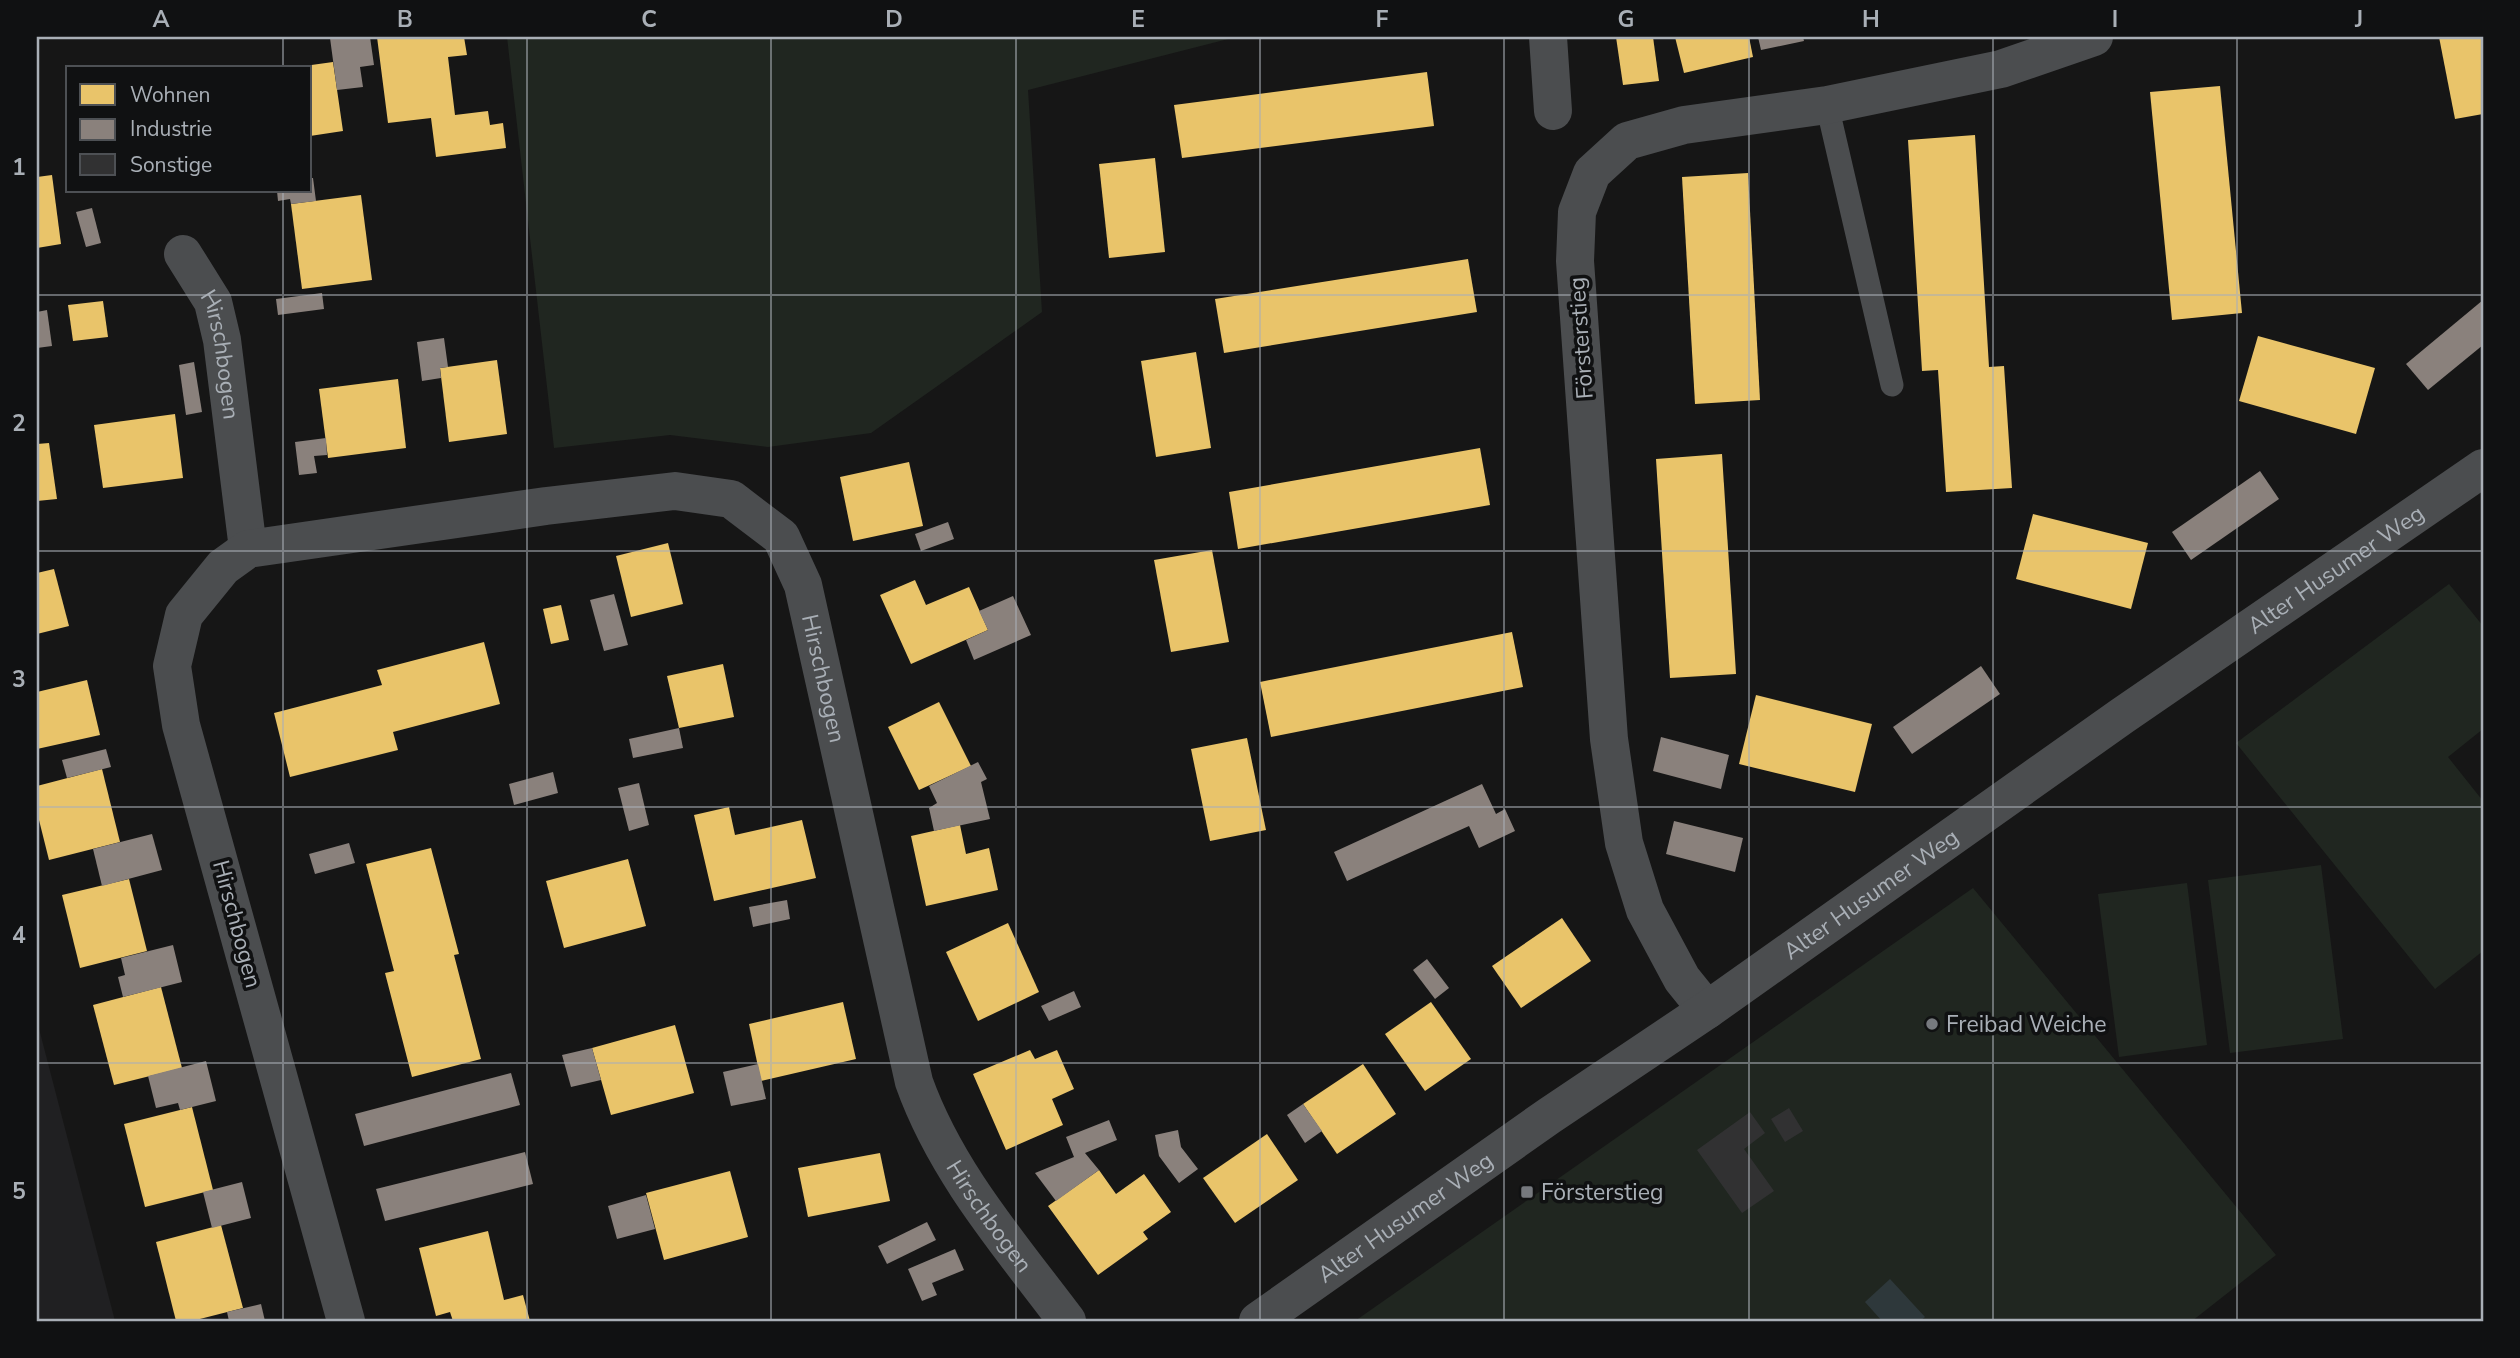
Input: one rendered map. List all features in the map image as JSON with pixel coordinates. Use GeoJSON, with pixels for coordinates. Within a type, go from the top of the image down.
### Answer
{"type":"FeatureCollection","features":[{"type":"Feature","properties":{"kind":"street"},"geometry":{"type":"LineString","coordinates":[[1548,37],[1553,111]]}},
{"type":"Feature","properties":{"kind":"street","name":"Försterstieg"},"geometry":{"type":"LineString","coordinates":[[1707,1010],[1682,979],[1645,910],[1624,843],[1608,727],[1575,261],[1577,212],[1592,173],[1627,141],[1684,125],[1827,105],[2001,69],[2094,37]]}},
{"type":"Feature","properties":{"kind":"street","name":"Hirschbogen"},"geometry":{"type":"LineString","coordinates":[[183,254],[213,302],[222,340],[248,549]]}},
{"type":"Feature","properties":{"kind":"street","name":"Alter Husumer Weg"},"geometry":{"type":"LineString","coordinates":[[1258,1321],[1549,1115],[1707,1010],[2122,716],[2483,468]]}},
{"type":"Feature","properties":{"kind":"street","name":"Hirschbogen"},"geometry":{"type":"LineString","coordinates":[[346,1321],[181,725],[172,666],[184,615],[223,567],[248,549],[546,506],[675,491],[731,499],[781,537],[803,585],[914,1082],[927,1117],[958,1175],[1067,1321]]}},
{"type":"Feature","properties":{"kind":"lane"},"geometry":{"type":"LineString","coordinates":[[1827,105],[1892,385]]}},
{"type":"Feature","properties":{"kind":"shaded area"},"geometry":{"type":"Polygon","coordinates":[[[507,37],[1236,37],[1028,90],[1042,312],[871,433],[768,447],[670,435],[554,448],[507,37]]]}},
{"type":"Feature","properties":{"kind":"shaded area"},"geometry":{"type":"Polygon","coordinates":[[[2449,584],[2483,626],[2483,729],[2448,757],[2483,801],[2483,951],[2435,989],[2236,743],[2449,584]]]}},
{"type":"Feature","properties":{"kind":"shaded area"},"geometry":{"type":"Polygon","coordinates":[[[2321,865],[2343,1039],[2230,1053],[2208,880],[2321,865]]]}},
{"type":"Feature","properties":{"kind":"shaded area"},"geometry":{"type":"Polygon","coordinates":[[[2187,883],[2207,1045],[2119,1057],[2098,894],[2187,883]]]}},
{"type":"Feature","properties":{"kind":"shaded area","name":"Freibad Weiche"},"geometry":{"type":"Polygon","coordinates":[[[1973,888],[2276,1255],[2192,1321],[1355,1321],[1973,888]]]}},
{"type":"Feature","properties":{"kind":"shaded area"},"geometry":{"type":"Polygon","coordinates":[[[37,1021],[115,1321],[37,1321],[37,1021]]]}},
{"type":"Feature","properties":{"kind":"shaded area"},"geometry":{"type":"Polygon","coordinates":[[[1890,1279],[1925,1317],[1920,1321],[1882,1321],[1865,1302],[1890,1279]]]}},
{"type":"Feature","properties":{"kind":"building: Wohnen"},"geometry":{"type":"Polygon","coordinates":[[[377,37],[464,37],[467,55],[448,57],[455,115],[488,111],[490,125],[503,123],[506,148],[436,157],[431,118],[388,123],[377,37]]]}},
{"type":"Feature","properties":{"kind":"building: Wohnen"},"geometry":{"type":"Polygon","coordinates":[[[1616,37],[1653,37],[1659,81],[1623,85],[1616,37]]]}},
{"type":"Feature","properties":{"kind":"building: Wohnen"},"geometry":{"type":"Polygon","coordinates":[[[1675,37],[1749,37],[1753,57],[1684,73],[1675,37]]]}},
{"type":"Feature","properties":{"kind":"building: Wohnen"},"geometry":{"type":"Polygon","coordinates":[[[2439,37],[2483,37],[2483,114],[2455,119],[2439,37]]]}},
{"type":"Feature","properties":{"kind":"building: Wohnen"},"geometry":{"type":"Polygon","coordinates":[[[333,62],[343,131],[312,136],[312,66],[304,66],[333,62]]]}},
{"type":"Feature","properties":{"kind":"building: Wohnen"},"geometry":{"type":"Polygon","coordinates":[[[1427,72],[1434,126],[1182,158],[1174,105],[1427,72]]]}},
{"type":"Feature","properties":{"kind":"building: Wohnen"},"geometry":{"type":"Polygon","coordinates":[[[2220,86],[2242,313],[2172,320],[2150,92],[2220,86]]]}},
{"type":"Feature","properties":{"kind":"building: Wohnen"},"geometry":{"type":"Polygon","coordinates":[[[1975,135],[1989,367],[2004,366],[2012,488],[1946,492],[1938,370],[1922,371],[1908,140],[1975,135]]]}},
{"type":"Feature","properties":{"kind":"building: Wohnen"},"geometry":{"type":"Polygon","coordinates":[[[1155,158],[1165,252],[1109,258],[1099,164],[1155,158]]]}},
{"type":"Feature","properties":{"kind":"building: Wohnen"},"geometry":{"type":"Polygon","coordinates":[[[1748,173],[1760,400],[1695,404],[1682,177],[1748,173]]]}},
{"type":"Feature","properties":{"kind":"building: Wohnen"},"geometry":{"type":"Polygon","coordinates":[[[52,175],[61,244],[37,248],[37,177],[52,175]]]}},
{"type":"Feature","properties":{"kind":"building: Wohnen"},"geometry":{"type":"Polygon","coordinates":[[[361,195],[372,280],[302,289],[291,204],[361,195]]]}},
{"type":"Feature","properties":{"kind":"building: Wohnen"},"geometry":{"type":"Polygon","coordinates":[[[1468,259],[1477,312],[1224,353],[1215,299],[1468,259]]]}},
{"type":"Feature","properties":{"kind":"building: Wohnen"},"geometry":{"type":"Polygon","coordinates":[[[103,301],[108,337],[73,341],[68,305],[103,301]]]}},
{"type":"Feature","properties":{"kind":"building: Wohnen"},"geometry":{"type":"Polygon","coordinates":[[[2258,336],[2375,368],[2356,434],[2239,401],[2258,336]]]}},
{"type":"Feature","properties":{"kind":"building: Wohnen"},"geometry":{"type":"Polygon","coordinates":[[[1196,352],[1211,448],[1156,457],[1141,361],[1196,352]]]}},
{"type":"Feature","properties":{"kind":"building: Wohnen"},"geometry":{"type":"Polygon","coordinates":[[[497,360],[507,434],[449,442],[440,368],[497,360]]]}},
{"type":"Feature","properties":{"kind":"building: Wohnen"},"geometry":{"type":"Polygon","coordinates":[[[398,379],[406,448],[328,458],[319,389],[398,379]]]}},
{"type":"Feature","properties":{"kind":"building: Wohnen"},"geometry":{"type":"Polygon","coordinates":[[[175,414],[183,478],[103,488],[94,425],[175,414]]]}},
{"type":"Feature","properties":{"kind":"building: Wohnen"},"geometry":{"type":"Polygon","coordinates":[[[49,443],[57,499],[37,501],[37,444],[49,443]]]}},
{"type":"Feature","properties":{"kind":"building: Wohnen"},"geometry":{"type":"Polygon","coordinates":[[[1480,448],[1490,505],[1238,549],[1229,492],[1480,448]]]}},
{"type":"Feature","properties":{"kind":"building: Wohnen"},"geometry":{"type":"Polygon","coordinates":[[[1722,454],[1736,674],[1670,678],[1656,459],[1722,454]]]}},
{"type":"Feature","properties":{"kind":"building: Wohnen"},"geometry":{"type":"Polygon","coordinates":[[[909,462],[923,526],[853,541],[840,477],[909,462]]]}},
{"type":"Feature","properties":{"kind":"building: Wohnen"},"geometry":{"type":"Polygon","coordinates":[[[2033,514],[2148,543],[2131,609],[2016,579],[2033,514]]]}},
{"type":"Feature","properties":{"kind":"building: Wohnen"},"geometry":{"type":"Polygon","coordinates":[[[668,543],[683,604],[631,617],[616,556],[668,543]]]}},
{"type":"Feature","properties":{"kind":"building: Wohnen"},"geometry":{"type":"Polygon","coordinates":[[[1212,550],[1229,642],[1171,652],[1154,560],[1212,550]]]}},
{"type":"Feature","properties":{"kind":"building: Wohnen"},"geometry":{"type":"Polygon","coordinates":[[[54,569],[69,626],[37,634],[37,573],[54,569]]]}},
{"type":"Feature","properties":{"kind":"building: Wohnen"},"geometry":{"type":"Polygon","coordinates":[[[915,580],[926,605],[969,587],[988,630],[911,664],[880,595],[915,580]]]}},
{"type":"Feature","properties":{"kind":"building: Wohnen"},"geometry":{"type":"Polygon","coordinates":[[[561,605],[569,640],[551,644],[543,609],[561,605]]]}},
{"type":"Feature","properties":{"kind":"building: Wohnen"},"geometry":{"type":"Polygon","coordinates":[[[1512,632],[1523,687],[1271,737],[1260,682],[1512,632]]]}},
{"type":"Feature","properties":{"kind":"building: Wohnen"},"geometry":{"type":"Polygon","coordinates":[[[484,642],[500,704],[393,732],[398,750],[290,777],[274,713],[382,685],[377,670],[484,642]]]}},
{"type":"Feature","properties":{"kind":"building: Wohnen"},"geometry":{"type":"Polygon","coordinates":[[[723,664],[734,717],[679,728],[667,676],[723,664]]]}},
{"type":"Feature","properties":{"kind":"building: Wohnen"},"geometry":{"type":"Polygon","coordinates":[[[87,680],[100,735],[37,749],[37,692],[87,680]]]}},
{"type":"Feature","properties":{"kind":"building: Wohnen"},"geometry":{"type":"Polygon","coordinates":[[[1756,695],[1872,724],[1855,792],[1739,764],[1756,695]]]}},
{"type":"Feature","properties":{"kind":"building: Wohnen"},"geometry":{"type":"Polygon","coordinates":[[[939,702],[971,766],[919,790],[888,727],[939,702]]]}},
{"type":"Feature","properties":{"kind":"building: Wohnen"},"geometry":{"type":"Polygon","coordinates":[[[1247,738],[1266,830],[1210,841],[1191,749],[1247,738]]]}},
{"type":"Feature","properties":{"kind":"building: Wohnen"},"geometry":{"type":"Polygon","coordinates":[[[102,769],[120,842],[49,860],[37,812],[37,786],[102,769]]]}},
{"type":"Feature","properties":{"kind":"building: Wohnen"},"geometry":{"type":"Polygon","coordinates":[[[729,807],[735,835],[802,820],[816,878],[714,901],[694,815],[729,807]]]}},
{"type":"Feature","properties":{"kind":"building: Wohnen"},"geometry":{"type":"Polygon","coordinates":[[[960,825],[966,854],[989,848],[998,890],[926,906],[911,836],[960,825]]]}},
{"type":"Feature","properties":{"kind":"building: Wohnen"},"geometry":{"type":"Polygon","coordinates":[[[431,848],[459,954],[454,955],[481,1059],[412,1077],[385,973],[394,971],[366,864],[431,848]]]}},
{"type":"Feature","properties":{"kind":"building: Wohnen"},"geometry":{"type":"Polygon","coordinates":[[[628,859],[646,926],[564,948],[546,881],[628,859]]]}},
{"type":"Feature","properties":{"kind":"building: Wohnen"},"geometry":{"type":"Polygon","coordinates":[[[129,879],[147,951],[80,968],[62,895],[129,879]]]}},
{"type":"Feature","properties":{"kind":"building: Wohnen"},"geometry":{"type":"Polygon","coordinates":[[[1562,918],[1591,961],[1521,1008],[1492,966],[1562,918]]]}},
{"type":"Feature","properties":{"kind":"building: Wohnen"},"geometry":{"type":"Polygon","coordinates":[[[1008,923],[1039,992],[978,1021],[946,952],[1008,923]]]}},
{"type":"Feature","properties":{"kind":"building: Wohnen"},"geometry":{"type":"Polygon","coordinates":[[[161,987],[182,1068],[114,1085],[93,1005],[161,987]]]}},
{"type":"Feature","properties":{"kind":"building: Wohnen"},"geometry":{"type":"Polygon","coordinates":[[[843,1002],[856,1059],[761,1081],[749,1024],[843,1002]]]}},
{"type":"Feature","properties":{"kind":"building: Wohnen"},"geometry":{"type":"Polygon","coordinates":[[[1431,1002],[1471,1059],[1425,1091],[1385,1034],[1431,1002]]]}},
{"type":"Feature","properties":{"kind":"building: Wohnen"},"geometry":{"type":"Polygon","coordinates":[[[675,1025],[694,1093],[611,1115],[592,1048],[675,1025]]]}},
{"type":"Feature","properties":{"kind":"building: Wohnen"},"geometry":{"type":"Polygon","coordinates":[[[1030,1050],[1035,1059],[1057,1050],[1074,1089],[1052,1099],[1063,1125],[1006,1150],[973,1074],[1030,1050]]]}},
{"type":"Feature","properties":{"kind":"building: Wohnen"},"geometry":{"type":"Polygon","coordinates":[[[1363,1064],[1396,1114],[1337,1154],[1303,1104],[1363,1064]]]}},
{"type":"Feature","properties":{"kind":"building: Wohnen"},"geometry":{"type":"Polygon","coordinates":[[[192,1107],[213,1190],[145,1207],[124,1124],[192,1107]]]}},
{"type":"Feature","properties":{"kind":"building: Wohnen"},"geometry":{"type":"Polygon","coordinates":[[[1267,1134],[1298,1180],[1235,1223],[1203,1178],[1267,1134]]]}},
{"type":"Feature","properties":{"kind":"building: Wohnen"},"geometry":{"type":"Polygon","coordinates":[[[880,1153],[890,1201],[808,1217],[798,1168],[880,1153]]]}},
{"type":"Feature","properties":{"kind":"building: Wohnen"},"geometry":{"type":"Polygon","coordinates":[[[1099,1170],[1116,1194],[1144,1174],[1171,1212],[1143,1232],[1148,1239],[1098,1275],[1048,1206],[1099,1170]]]}},
{"type":"Feature","properties":{"kind":"building: Wohnen"},"geometry":{"type":"Polygon","coordinates":[[[730,1171],[748,1237],[664,1260],[646,1193],[730,1171]]]}},
{"type":"Feature","properties":{"kind":"building: Wohnen"},"geometry":{"type":"Polygon","coordinates":[[[221,1225],[243,1308],[192,1321],[176,1321],[156,1242],[221,1225]]]}},
{"type":"Feature","properties":{"kind":"building: Wohnen"},"geometry":{"type":"Polygon","coordinates":[[[488,1231],[504,1300],[523,1295],[530,1321],[453,1321],[450,1312],[436,1316],[419,1248],[488,1231]]]}},
{"type":"Feature","properties":{"kind":"building: Industrie"},"geometry":{"type":"Polygon","coordinates":[[[370,37],[374,65],[360,67],[363,87],[337,90],[330,38],[370,37]]]}},
{"type":"Feature","properties":{"kind":"building: Industrie"},"geometry":{"type":"Polygon","coordinates":[[[1758,37],[1803,37],[1804,41],[1761,50],[1758,37]]]}},
{"type":"Feature","properties":{"kind":"building: Industrie"},"geometry":{"type":"Polygon","coordinates":[[[313,178],[316,201],[291,204],[290,199],[278,201],[277,192],[312,192],[313,178]]]}},
{"type":"Feature","properties":{"kind":"building: Industrie"},"geometry":{"type":"Polygon","coordinates":[[[92,208],[101,243],[86,247],[76,212],[92,208]]]}},
{"type":"Feature","properties":{"kind":"building: Industrie"},"geometry":{"type":"Polygon","coordinates":[[[322,293],[324,309],[278,315],[276,299],[322,293]]]}},
{"type":"Feature","properties":{"kind":"building: Industrie"},"geometry":{"type":"Polygon","coordinates":[[[2483,300],[2483,345],[2428,390],[2406,364],[2483,300]]]}},
{"type":"Feature","properties":{"kind":"building: Industrie"},"geometry":{"type":"Polygon","coordinates":[[[47,310],[52,346],[37,348],[37,312],[47,310]]]}},
{"type":"Feature","properties":{"kind":"building: Industrie"},"geometry":{"type":"Polygon","coordinates":[[[444,338],[448,367],[440,368],[441,378],[422,381],[417,342],[444,338]]]}},
{"type":"Feature","properties":{"kind":"building: Industrie"},"geometry":{"type":"Polygon","coordinates":[[[194,362],[202,412],[186,415],[179,365],[194,362]]]}},
{"type":"Feature","properties":{"kind":"building: Industrie"},"geometry":{"type":"Polygon","coordinates":[[[326,438],[327,455],[314,456],[317,473],[299,475],[295,442],[326,438]]]}},
{"type":"Feature","properties":{"kind":"building: Industrie"},"geometry":{"type":"Polygon","coordinates":[[[2260,471],[2279,499],[2191,560],[2172,532],[2260,471]]]}},
{"type":"Feature","properties":{"kind":"building: Industrie"},"geometry":{"type":"Polygon","coordinates":[[[948,522],[954,539],[921,551],[915,534],[948,522]]]}},
{"type":"Feature","properties":{"kind":"building: Industrie"},"geometry":{"type":"Polygon","coordinates":[[[614,594],[628,645],[604,651],[590,600],[614,594]]]}},
{"type":"Feature","properties":{"kind":"building: Industrie"},"geometry":{"type":"Polygon","coordinates":[[[1013,596],[1031,635],[974,660],[966,640],[988,630],[979,611],[1013,596]]]}},
{"type":"Feature","properties":{"kind":"building: Industrie"},"geometry":{"type":"Polygon","coordinates":[[[1981,666],[2000,694],[1912,754],[1893,727],[1981,666]]]}},
{"type":"Feature","properties":{"kind":"building: Industrie"},"geometry":{"type":"Polygon","coordinates":[[[679,728],[683,748],[633,758],[629,739],[679,728]]]}},
{"type":"Feature","properties":{"kind":"building: Industrie"},"geometry":{"type":"Polygon","coordinates":[[[1661,737],[1729,755],[1721,789],[1653,771],[1661,737]]]}},
{"type":"Feature","properties":{"kind":"building: Industrie"},"geometry":{"type":"Polygon","coordinates":[[[106,749],[111,767],[67,778],[62,760],[106,749]]]}},
{"type":"Feature","properties":{"kind":"building: Industrie"},"geometry":{"type":"Polygon","coordinates":[[[978,762],[987,779],[981,782],[990,819],[934,831],[929,808],[937,803],[929,786],[978,762]]]}},
{"type":"Feature","properties":{"kind":"building: Industrie"},"geometry":{"type":"Polygon","coordinates":[[[553,772],[558,793],[514,805],[509,784],[553,772]]]}},
{"type":"Feature","properties":{"kind":"building: Industrie"},"geometry":{"type":"Polygon","coordinates":[[[639,783],[649,825],[629,831],[618,788],[639,783]]]}},
{"type":"Feature","properties":{"kind":"building: Industrie"},"geometry":{"type":"Polygon","coordinates":[[[1482,784],[1496,814],[1505,809],[1515,831],[1479,848],[1469,826],[1347,881],[1334,852],[1482,784]]]}},
{"type":"Feature","properties":{"kind":"building: Industrie"},"geometry":{"type":"Polygon","coordinates":[[[1674,821],[1743,838],[1735,872],[1666,854],[1674,821]]]}},
{"type":"Feature","properties":{"kind":"building: Industrie"},"geometry":{"type":"Polygon","coordinates":[[[152,834],[162,870],[102,886],[93,849],[152,834]]]}},
{"type":"Feature","properties":{"kind":"building: Industrie"},"geometry":{"type":"Polygon","coordinates":[[[349,843],[355,863],[315,874],[309,854],[349,843]]]}},
{"type":"Feature","properties":{"kind":"building: Industrie"},"geometry":{"type":"Polygon","coordinates":[[[787,900],[790,919],[753,927],[749,907],[787,900]]]}},
{"type":"Feature","properties":{"kind":"building: Industrie"},"geometry":{"type":"Polygon","coordinates":[[[173,945],[182,982],[123,997],[118,977],[125,975],[121,958],[173,945]]]}},
{"type":"Feature","properties":{"kind":"building: Industrie"},"geometry":{"type":"Polygon","coordinates":[[[1427,959],[1449,988],[1435,999],[1413,970],[1427,959]]]}},
{"type":"Feature","properties":{"kind":"building: Industrie"},"geometry":{"type":"Polygon","coordinates":[[[1074,991],[1081,1007],[1049,1021],[1041,1006],[1074,991]]]}},
{"type":"Feature","properties":{"kind":"building: Industrie"},"geometry":{"type":"Polygon","coordinates":[[[592,1048],[601,1080],[571,1087],[562,1055],[592,1048]]]}},
{"type":"Feature","properties":{"kind":"building: Industrie"},"geometry":{"type":"Polygon","coordinates":[[[206,1061],[216,1101],[180,1110],[178,1103],[156,1108],[148,1076],[206,1061]]]}},
{"type":"Feature","properties":{"kind":"building: Industrie"},"geometry":{"type":"Polygon","coordinates":[[[758,1064],[766,1099],[731,1106],[723,1072],[758,1064]]]}},
{"type":"Feature","properties":{"kind":"building: Industrie"},"geometry":{"type":"Polygon","coordinates":[[[511,1073],[520,1105],[364,1146],[355,1114],[511,1073]]]}},
{"type":"Feature","properties":{"kind":"building: Industrie"},"geometry":{"type":"Polygon","coordinates":[[[1303,1104],[1322,1131],[1305,1143],[1287,1115],[1303,1104]]]}},
{"type":"Feature","properties":{"kind":"building: Industrie"},"geometry":{"type":"Polygon","coordinates":[[[1109,1120],[1117,1140],[1085,1153],[1099,1170],[1056,1201],[1035,1173],[1074,1157],[1066,1137],[1109,1120]]]}},
{"type":"Feature","properties":{"kind":"building: Industrie"},"geometry":{"type":"Polygon","coordinates":[[[1178,1130],[1181,1147],[1198,1169],[1179,1183],[1159,1156],[1155,1135],[1178,1130]]]}},
{"type":"Feature","properties":{"kind":"building: Industrie"},"geometry":{"type":"Polygon","coordinates":[[[525,1152],[533,1184],[385,1221],[376,1189],[525,1152]]]}},
{"type":"Feature","properties":{"kind":"building: Industrie"},"geometry":{"type":"Polygon","coordinates":[[[242,1182],[251,1218],[212,1228],[203,1192],[242,1182]]]}},
{"type":"Feature","properties":{"kind":"building: Industrie"},"geometry":{"type":"Polygon","coordinates":[[[646,1195],[655,1229],[617,1239],[608,1206],[646,1195]]]}},
{"type":"Feature","properties":{"kind":"building: Industrie"},"geometry":{"type":"Polygon","coordinates":[[[927,1222],[936,1240],[887,1264],[878,1246],[927,1222]]]}},
{"type":"Feature","properties":{"kind":"building: Industrie"},"geometry":{"type":"Polygon","coordinates":[[[955,1249],[964,1270],[932,1283],[937,1295],[922,1301],[908,1269],[955,1249]]]}},
{"type":"Feature","properties":{"kind":"building: Industrie"},"geometry":{"type":"Polygon","coordinates":[[[261,1304],[265,1321],[229,1321],[227,1312],[261,1304]]]}},
{"type":"Feature","properties":{"kind":"building: Sonstige"},"geometry":{"type":"Polygon","coordinates":[[[1789,1108],[1803,1131],[1785,1142],[1771,1119],[1789,1108]]]}},
{"type":"Feature","properties":{"kind":"building: Sonstige"},"geometry":{"type":"Polygon","coordinates":[[[1750,1112],[1765,1133],[1744,1149],[1774,1191],[1742,1213],[1697,1150],[1750,1112]]]}},
{"type":"Feature","properties":{"kind":"place","name":"Freibad Weiche"},"geometry":{"type":"Point","coordinates":[1932,1024]}},
{"type":"Feature","properties":{"kind":"place","name":"Försterstieg"},"geometry":{"type":"Point","coordinates":[1527,1192]}}]}
